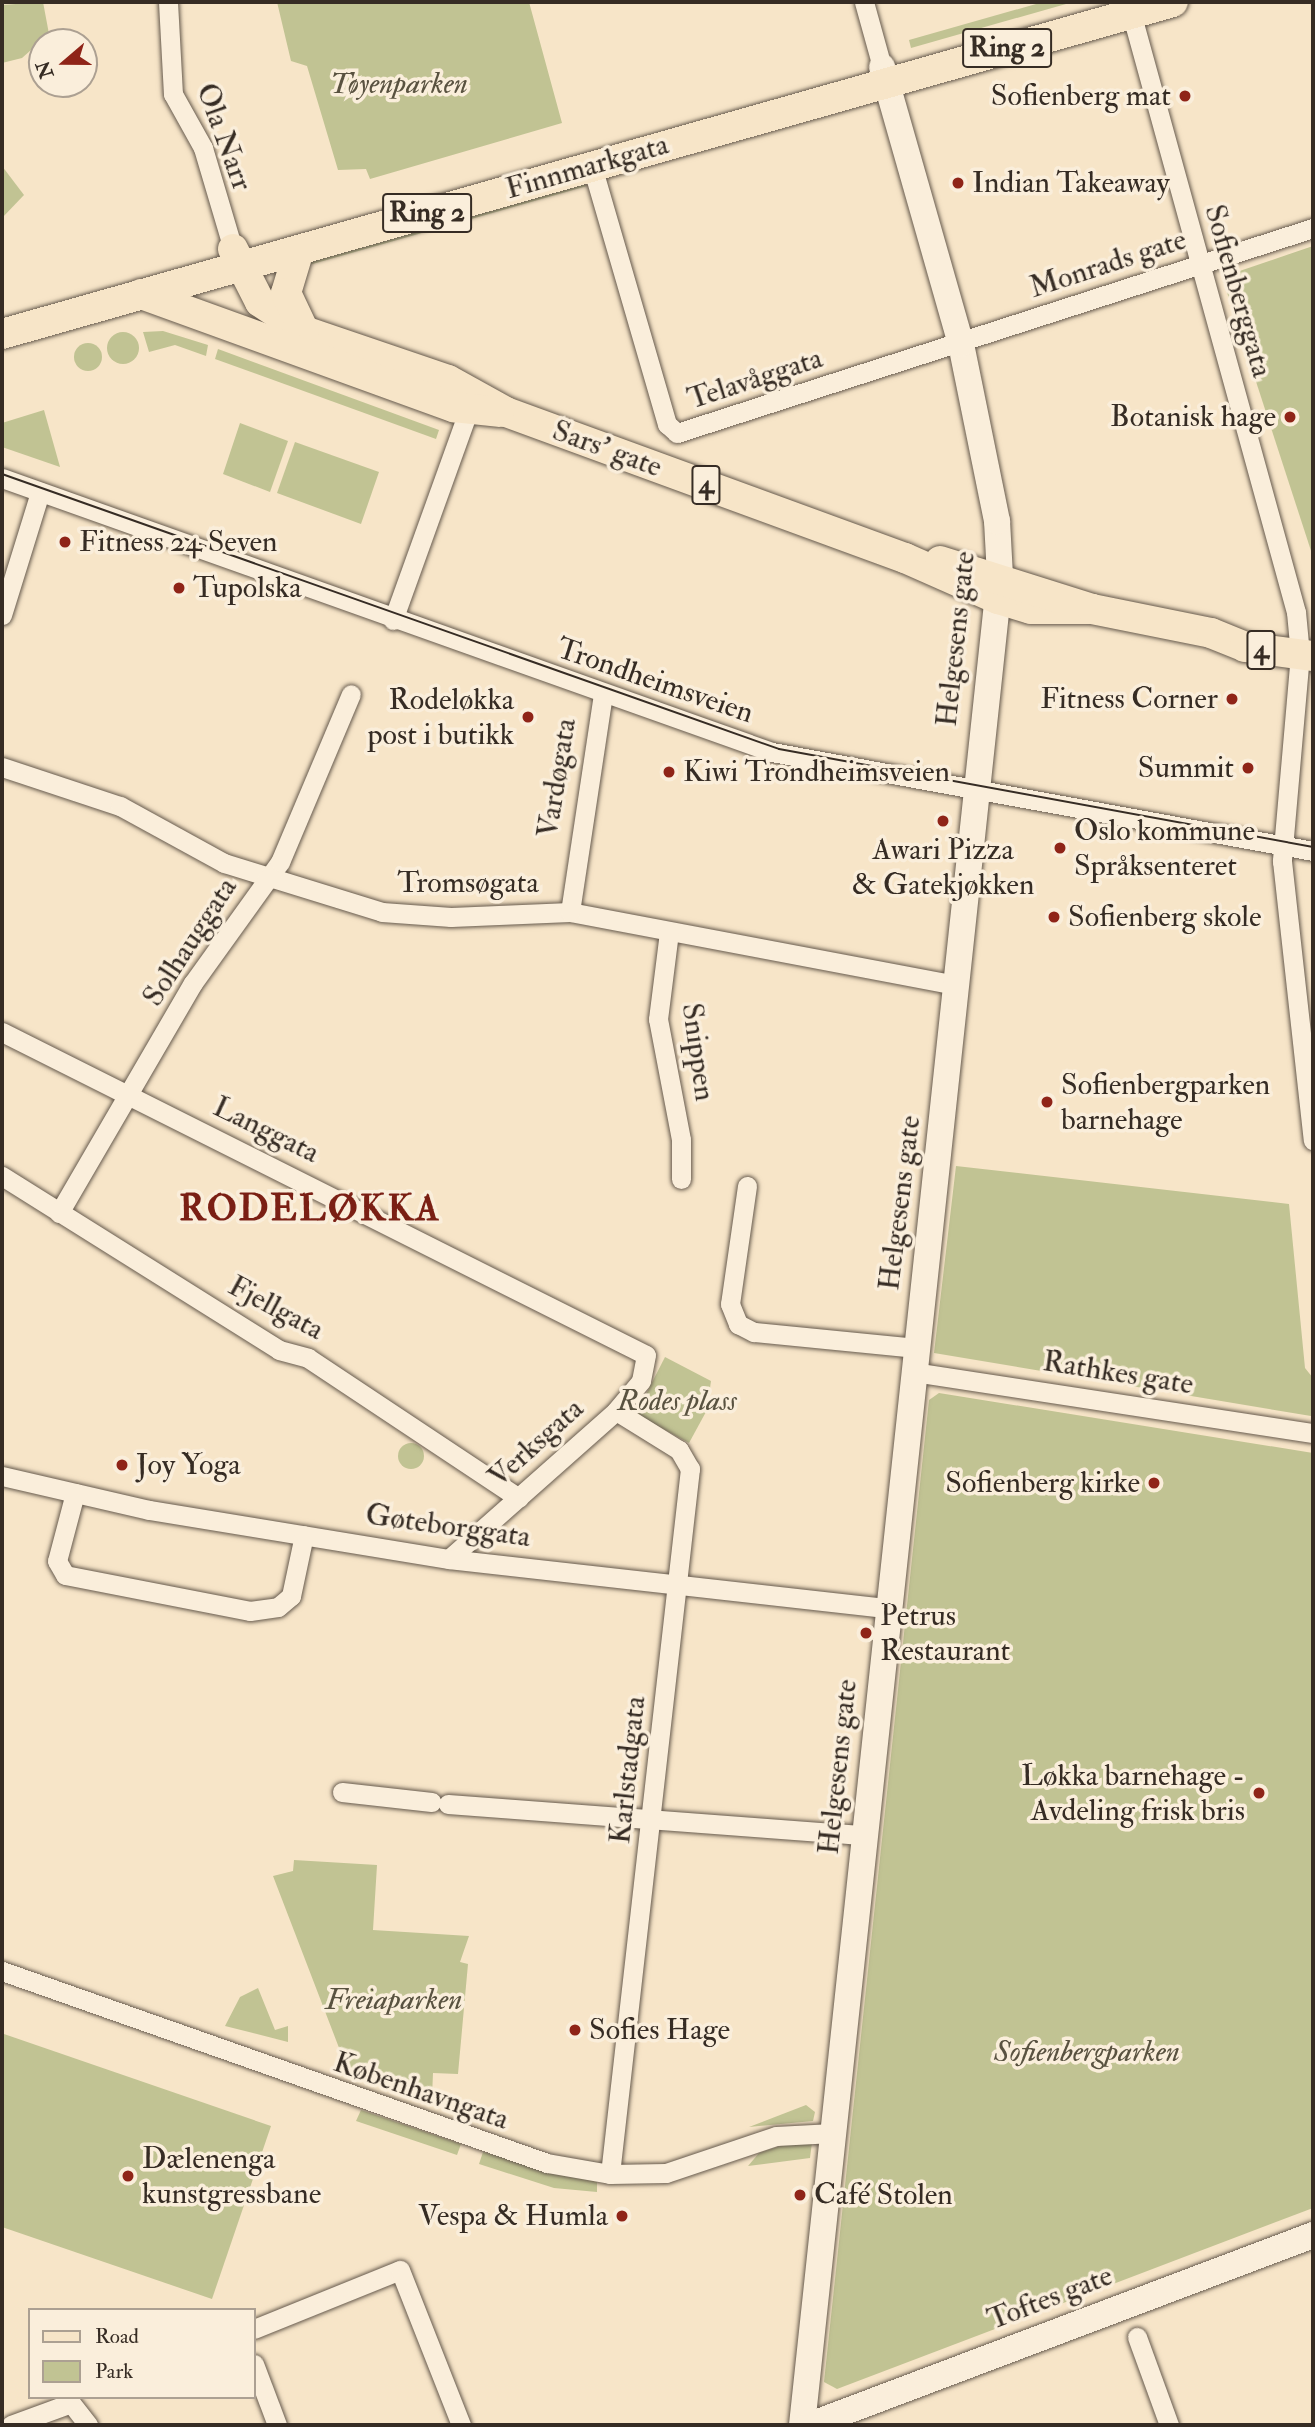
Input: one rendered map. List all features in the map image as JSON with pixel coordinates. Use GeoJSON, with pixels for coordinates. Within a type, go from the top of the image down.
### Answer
{"type":"FeatureCollection","features":[{"type":"Feature","properties":{"kind":"main road","name":"Finnmarkgata"},"geometry":{"type":"LineString","coordinates":[[2,334],[141,294],[236,258],[411,204],[1122,6],[1173,2]]}},
{"type":"Feature","properties":{"kind":"main road","name":"Finnmarkgata"},"geometry":{"type":"LineString","coordinates":[[2,312],[236,258],[299,250],[592,166],[884,74]]}},
{"type":"Feature","properties":{"kind":"main road"},"geometry":{"type":"LineString","coordinates":[[299,250],[285,284],[304,331]]}},
{"type":"Feature","properties":{"kind":"main road","name":"Sars' gate"},"geometry":{"type":"LineString","coordinates":[[236,258],[268,311],[304,331],[471,402]]}},
{"type":"Feature","properties":{"kind":"main road","name":"Sars' gate"},"geometry":{"type":"LineString","coordinates":[[141,294],[506,412],[905,558],[999,588],[1211,633],[1307,645]]}},
{"type":"Feature","properties":{"kind":"street","name":"Ola Narr"},"geometry":{"type":"LineString","coordinates":[[168,2],[173,94],[202,148],[236,258]]}},
{"type":"Feature","properties":{"kind":"street","name":"Helgesens gate"},"geometry":{"type":"LineString","coordinates":[[802,2425],[916,1360],[973,790],[999,588],[997,521],[961,344],[864,2]]}},
{"type":"Feature","properties":{"kind":"street","name":"Sofienberggata"},"geometry":{"type":"LineString","coordinates":[[1122,6],[1144,68],[1307,645],[1281,845],[1313,1140]]}},
{"type":"Feature","properties":{"kind":"street","name":"Telavåggata"},"geometry":{"type":"LineString","coordinates":[[592,166],[671,431],[685,433],[961,344]]}},
{"type":"Feature","properties":{"kind":"street","name":"Monrads gate"},"geometry":{"type":"LineString","coordinates":[[961,344],[1313,228]]}},
{"type":"Feature","properties":{"kind":"street"},"geometry":{"type":"LineString","coordinates":[[393,620],[471,402]]}},
{"type":"Feature","properties":{"kind":"street","name":"Trondheimsveien"},"geometry":{"type":"LineString","coordinates":[[2,478],[603,695],[786,756],[1313,851]]}},
{"type":"Feature","properties":{"kind":"street"},"geometry":{"type":"LineString","coordinates":[[2,615],[40,492]]}},
{"type":"Feature","properties":{"kind":"street","name":"Solhauggata"},"geometry":{"type":"LineString","coordinates":[[59,1213],[130,1095],[192,983],[270,877],[351,694]]}},
{"type":"Feature","properties":{"kind":"street","name":"Vardøgata"},"geometry":{"type":"LineString","coordinates":[[570,912],[603,695]]}},
{"type":"Feature","properties":{"kind":"street","name":"Tromsøgata"},"geometry":{"type":"LineString","coordinates":[[2,767],[120,806],[224,863],[382,912],[451,917],[570,912],[955,985]]}},
{"type":"Feature","properties":{"kind":"street","name":"Snippen"},"geometry":{"type":"LineString","coordinates":[[669,932],[658,1019],[681,1140],[681,1179]]}},
{"type":"Feature","properties":{"kind":"street","name":"Langgata"},"geometry":{"type":"LineString","coordinates":[[2,1032],[638,1348],[649,1361]]}},
{"type":"Feature","properties":{"kind":"street","name":"Fjellgata"},"geometry":{"type":"LineString","coordinates":[[2,1176],[279,1350],[308,1357],[519,1498]]}},
{"type":"Feature","properties":{"kind":"street","name":"Rathkes gate"},"geometry":{"type":"LineString","coordinates":[[747,1186],[730,1304],[738,1324],[754,1332],[1313,1433]]}},
{"type":"Feature","properties":{"kind":"street","name":"Verksgata"},"geometry":{"type":"LineString","coordinates":[[449,1559],[616,1411],[649,1361]]}},
{"type":"Feature","properties":{"kind":"street","name":"Karlstadgata"},"geometry":{"type":"LineString","coordinates":[[610,2174],[653,1817],[688,1458],[616,1411]]}},
{"type":"Feature","properties":{"kind":"street","name":"Gøteborggata"},"geometry":{"type":"LineString","coordinates":[[4,1481],[449,1559],[889,1608]]}},
{"type":"Feature","properties":{"kind":"street"},"geometry":{"type":"LineString","coordinates":[[75,1493],[57,1561],[65,1575],[250,1611],[278,1608],[291,1596],[303,1535]]}},
{"type":"Feature","properties":{"kind":"street"},"geometry":{"type":"LineString","coordinates":[[342,1792],[439,1803],[653,1817],[864,1835]]}},
{"type":"Feature","properties":{"kind":"street","name":"Københavngata"},"geometry":{"type":"LineString","coordinates":[[2,1971],[495,2148],[610,2174],[666,2173],[776,2136],[833,2133]]}},
{"type":"Feature","properties":{"kind":"street","name":"Toftes gate"},"geometry":{"type":"LineString","coordinates":[[810,2425],[1313,2235]]}},
{"type":"Feature","properties":{"kind":"street"},"geometry":{"type":"LineString","coordinates":[[256,2328],[400,2270],[461,2425]]}},
{"type":"Feature","properties":{"kind":"street"},"geometry":{"type":"LineString","coordinates":[[1137,2337],[1169,2425]]}},
{"type":"Feature","properties":{"kind":"street"},"geometry":{"type":"LineString","coordinates":[[256,2369],[277,2425]]}},
{"type":"Feature","properties":{"kind":"street"},"geometry":{"type":"LineString","coordinates":[[10,2425],[71,2403],[88,2425]]}},
{"type":"Feature","properties":{"kind":"green space"},"geometry":{"type":"Polygon","coordinates":[[[43,2],[48,28],[28,28],[28,53],[22,58],[2,63],[2,5],[43,2]]]}},
{"type":"Feature","properties":{"kind":"green space","name":"Tøyenparken"},"geometry":{"type":"Polygon","coordinates":[[[277,2],[529,2],[562,123],[370,179],[366,169],[338,170],[307,66],[291,61],[277,2]]]}},
{"type":"Feature","properties":{"kind":"green space"},"geometry":{"type":"Polygon","coordinates":[[[1043,2],[1073,2],[911,48],[909,40],[1043,2]]]}},
{"type":"Feature","properties":{"kind":"green space"},"geometry":{"type":"Polygon","coordinates":[[[2,166],[24,195],[2,218],[2,166]]]}},
{"type":"Feature","properties":{"kind":"green space"},"geometry":{"type":"Polygon","coordinates":[[[582,183],[587,186],[302,267],[306,262],[582,183]]]}},
{"type":"Feature","properties":{"kind":"green space","name":"Botanisk hage"},"geometry":{"type":"Polygon","coordinates":[[[1313,246],[1313,557],[1222,277],[1313,246]]]}},
{"type":"Feature","properties":{"kind":"green space"},"geometry":{"type":"Polygon","coordinates":[[[163,331],[208,345],[206,356],[175,345],[149,352],[143,332],[163,331]]]}},
{"type":"Feature","properties":{"kind":"green space"},"geometry":{"type":"Polygon","coordinates":[[[123,332],[134,337],[139,348],[134,359],[123,364],[112,359],[107,348],[112,337],[123,332]]]}},
{"type":"Feature","properties":{"kind":"green space"},"geometry":{"type":"Polygon","coordinates":[[[88,343],[98,347],[102,357],[98,367],[88,371],[78,367],[74,357],[78,347],[88,343]]]}},
{"type":"Feature","properties":{"kind":"green space"},"geometry":{"type":"Polygon","coordinates":[[[218,349],[439,430],[436,439],[215,359],[218,349]]]}},
{"type":"Feature","properties":{"kind":"green space"},"geometry":{"type":"Polygon","coordinates":[[[44,410],[60,467],[2,447],[2,423],[44,410]]]}},
{"type":"Feature","properties":{"kind":"green space"},"geometry":{"type":"Polygon","coordinates":[[[240,423],[288,441],[270,492],[223,474],[240,423]]]}},
{"type":"Feature","properties":{"kind":"green space"},"geometry":{"type":"Polygon","coordinates":[[[295,442],[379,472],[361,524],[277,493],[295,442]]]}},
{"type":"Feature","properties":{"kind":"green space"},"geometry":{"type":"Polygon","coordinates":[[[956,1166],[1289,1204],[1305,1368],[1313,1378],[1311,1416],[934,1353],[956,1166]]]}},
{"type":"Feature","properties":{"kind":"green space","name":"Rodes plass"},"geometry":{"type":"Polygon","coordinates":[[[665,1357],[711,1381],[707,1410],[689,1443],[636,1414],[665,1357]]]}},
{"type":"Feature","properties":{"kind":"green space","name":"Sofienbergparken"},"geometry":{"type":"Polygon","coordinates":[[[939,1393],[1313,1453],[1313,2208],[837,2389],[824,2382],[929,1400],[939,1393]]]}},
{"type":"Feature","properties":{"kind":"green space"},"geometry":{"type":"Polygon","coordinates":[[[411,1443],[420,1447],[424,1456],[420,1465],[411,1469],[402,1465],[398,1456],[402,1447],[411,1443]]]}},
{"type":"Feature","properties":{"kind":"green space","name":"Freiaparken"},"geometry":{"type":"Polygon","coordinates":[[[294,1860],[377,1865],[373,1930],[469,1936],[460,1962],[468,1964],[458,2074],[433,2073],[432,2097],[346,2066],[273,1876],[293,1871],[294,1860]]]}},
{"type":"Feature","properties":{"kind":"green space"},"geometry":{"type":"Polygon","coordinates":[[[258,1988],[275,2030],[288,2026],[288,2042],[225,2026],[240,1997],[258,1988]]]}},
{"type":"Feature","properties":{"kind":"green space","name":"Dælenenga kunstgressbane"},"geometry":{"type":"Polygon","coordinates":[[[4,2034],[271,2126],[212,2299],[2,2227],[4,2034]]]}},
{"type":"Feature","properties":{"kind":"green space"},"geometry":{"type":"Polygon","coordinates":[[[806,2105],[815,2112],[813,2121],[749,2127],[806,2105]]]}},
{"type":"Feature","properties":{"kind":"green space"},"geometry":{"type":"Polygon","coordinates":[[[361,2110],[461,2144],[457,2155],[356,2121],[361,2110]]]}},
{"type":"Feature","properties":{"kind":"green space"},"geometry":{"type":"Polygon","coordinates":[[[793,2142],[812,2142],[810,2158],[748,2166],[759,2153],[793,2142]]]}},
{"type":"Feature","properties":{"kind":"green space"},"geometry":{"type":"Polygon","coordinates":[[[483,2152],[597,2182],[597,2192],[554,2188],[479,2164],[483,2152]]]}},
{"type":"Feature","properties":{"kind":"tram line"},"geometry":{"type":"LineString","coordinates":[[2,474],[779,749],[1313,847]]}},
{"type":"Feature","properties":{"kind":"place","name":"Sofienberg mat"},"geometry":{"type":"Point","coordinates":[1185,96]}},
{"type":"Feature","properties":{"kind":"place","name":"Indian Takeaway"},"geometry":{"type":"Point","coordinates":[958,183]}},
{"type":"Feature","properties":{"kind":"place","name":"Botanisk hage"},"geometry":{"type":"Point","coordinates":[1290,417]}},
{"type":"Feature","properties":{"kind":"place","name":"Fitness 24 Seven"},"geometry":{"type":"Point","coordinates":[65,542]}},
{"type":"Feature","properties":{"kind":"place","name":"Tupolska"},"geometry":{"type":"Point","coordinates":[179,588]}},
{"type":"Feature","properties":{"kind":"place","name":"Fitness Corner"},"geometry":{"type":"Point","coordinates":[1232,699]}},
{"type":"Feature","properties":{"kind":"place","name":"Rodeløkka post i butikk"},"geometry":{"type":"Point","coordinates":[528,717]}},
{"type":"Feature","properties":{"kind":"place","name":"Summit"},"geometry":{"type":"Point","coordinates":[1248,768]}},
{"type":"Feature","properties":{"kind":"place","name":"Kiwi Trondheimsveien"},"geometry":{"type":"Point","coordinates":[669,772]}},
{"type":"Feature","properties":{"kind":"place","name":"Awari Pizza & Gatekjøkken"},"geometry":{"type":"Point","coordinates":[943,821]}},
{"type":"Feature","properties":{"kind":"place","name":"Oslo kommune Språksenteret"},"geometry":{"type":"Point","coordinates":[1060,848]}},
{"type":"Feature","properties":{"kind":"place","name":"Sofienberg skole"},"geometry":{"type":"Point","coordinates":[1054,917]}},
{"type":"Feature","properties":{"kind":"place","name":"Sofienbergparken barnehage"},"geometry":{"type":"Point","coordinates":[1047,1102]}},
{"type":"Feature","properties":{"kind":"place","name":"Joy Yoga"},"geometry":{"type":"Point","coordinates":[122,1465]}},
{"type":"Feature","properties":{"kind":"place","name":"Sofienberg kirke"},"geometry":{"type":"Point","coordinates":[1154,1483]}},
{"type":"Feature","properties":{"kind":"place","name":"Petrus Restaurant"},"geometry":{"type":"Point","coordinates":[866,1633]}},
{"type":"Feature","properties":{"kind":"place","name":"Løkka barnehage - Avdeling frisk bris"},"geometry":{"type":"Point","coordinates":[1259,1793]}},
{"type":"Feature","properties":{"kind":"place","name":"Sofies Hage"},"geometry":{"type":"Point","coordinates":[575,2030]}},
{"type":"Feature","properties":{"kind":"place","name":"Dælenenga kunstgressbane"},"geometry":{"type":"Point","coordinates":[128,2176]}},
{"type":"Feature","properties":{"kind":"place","name":"Café Stolen"},"geometry":{"type":"Point","coordinates":[800,2195]}},
{"type":"Feature","properties":{"kind":"place","name":"Vespa & Humla"},"geometry":{"type":"Point","coordinates":[622,2216]}},
{"type":"Feature","properties":{"kind":"district","name":"RODELØKKA"},"geometry":{"type":"Point","coordinates":[310,1209]}}]}
